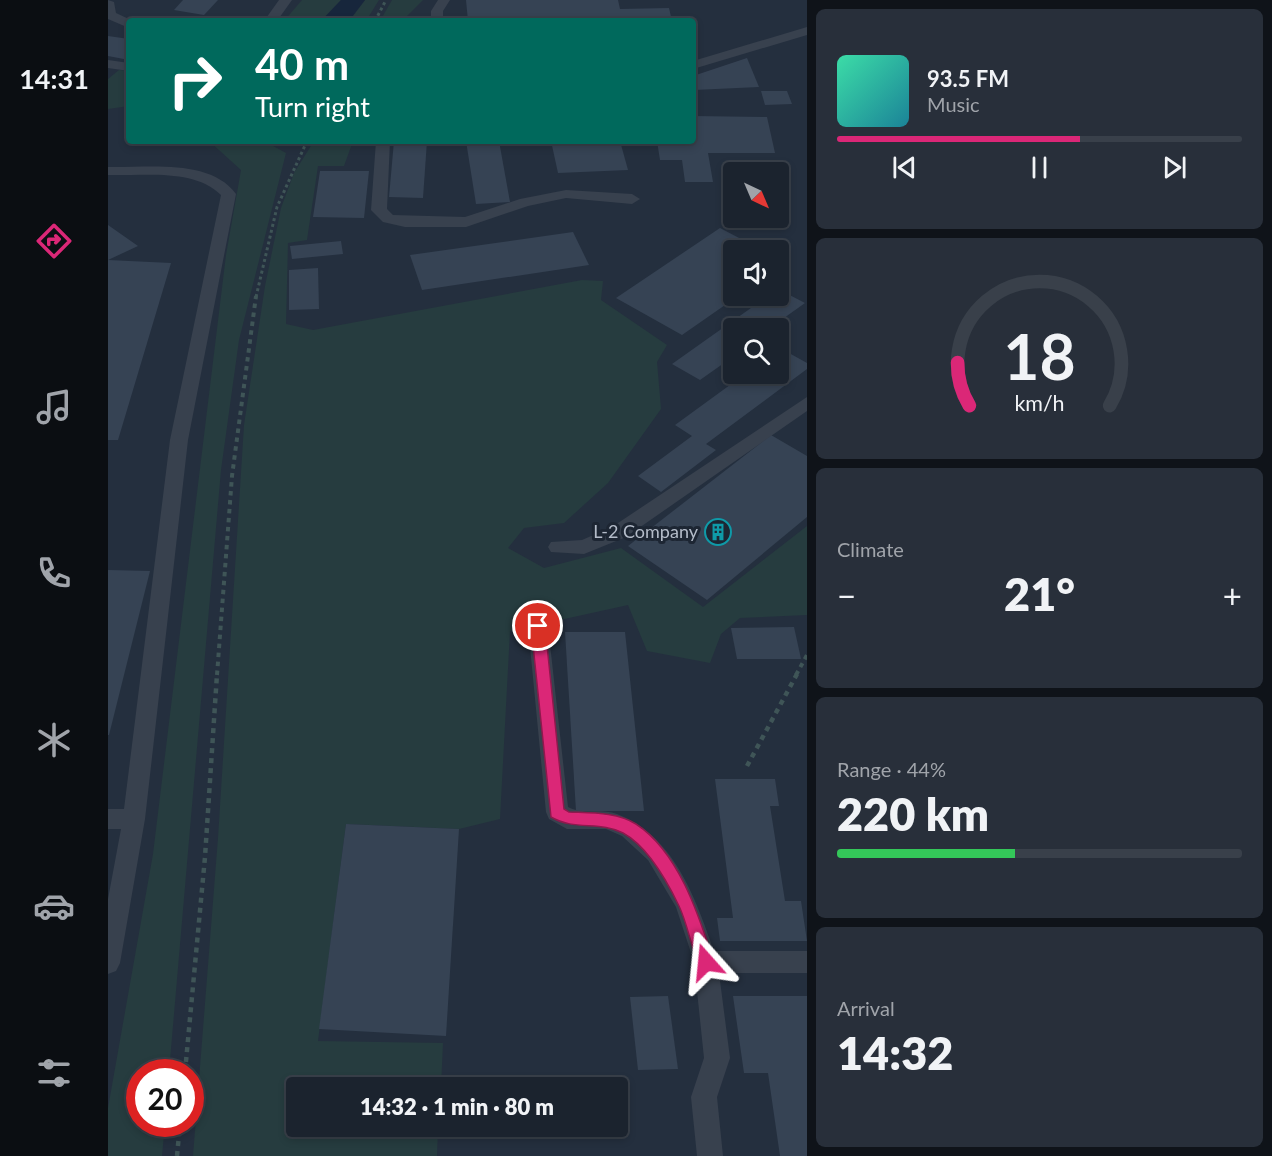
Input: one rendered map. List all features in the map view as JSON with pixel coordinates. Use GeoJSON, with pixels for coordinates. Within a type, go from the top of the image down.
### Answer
{"type":"FeatureCollection","features":[{"type":"Feature","properties":{"kind":"lane"},"geometry":{"type":"LineString","coordinates":[[272,18],[286,0]]}},
{"type":"Feature","properties":{"kind":"lane"},"geometry":{"type":"LineString","coordinates":[[437,18],[437,11],[444,0]]}},
{"type":"Feature","properties":{"kind":"lane"},"geometry":{"type":"LineString","coordinates":[[108,2],[110,15],[126,23]]}},
{"type":"Feature","properties":{"kind":"lane"},"geometry":{"type":"LineString","coordinates":[[696,64],[807,31]]}},
{"type":"Feature","properties":{"kind":"lane"},"geometry":{"type":"LineString","coordinates":[[108,64],[126,67]]}},
{"type":"Feature","properties":{"kind":"lane"},"geometry":{"type":"LineString","coordinates":[[383,144],[379,210],[388,219],[405,222],[466,222],[525,202],[566,194],[632,199]]}},
{"type":"Feature","properties":{"kind":"lane"},"geometry":{"type":"LineString","coordinates":[[108,171],[185,173],[216,181],[229,194],[179,440],[134,819],[108,963]]}},
{"type":"Feature","properties":{"kind":"lane"},"geometry":{"type":"LineString","coordinates":[[558,547],[584,547],[619,532],[807,403]]}},
{"type":"Feature","properties":{"kind":"lane"},"geometry":{"type":"LineString","coordinates":[[538,626],[557,813],[567,819],[607,820],[630,829],[656,853],[687,904],[706,962],[717,1058],[704,1097],[710,1156]]}},
{"type":"Feature","properties":{"kind":"lane"},"geometry":{"type":"LineString","coordinates":[[108,819],[134,819]]}},
{"type":"Feature","properties":{"kind":"lane"},"geometry":{"type":"LineString","coordinates":[[706,962],[807,962]]}},
{"type":"Feature","properties":{"kind":"path"},"geometry":{"type":"LineString","coordinates":[[377,18],[386,0]]}},
{"type":"Feature","properties":{"kind":"path"},"geometry":{"type":"LineString","coordinates":[[186,1059],[208,821],[237,412],[258,285],[278,203],[291,169],[305,144]]}},
{"type":"Feature","properties":{"kind":"path"},"geometry":{"type":"LineString","coordinates":[[747,766],[807,655]]}},
{"type":"Feature","properties":{"kind":"path"},"geometry":{"type":"LineString","coordinates":[[177,1156],[179,1137]]}},
{"type":"Feature","properties":{"kind":"green space"},"geometry":{"type":"Polygon","coordinates":[[[302,0],[341,0],[324,18],[287,18],[302,0]]]}},
{"type":"Feature","properties":{"kind":"green space"},"geometry":{"type":"Polygon","coordinates":[[[365,0],[379,0],[368,18],[351,18],[365,0]]]}},
{"type":"Feature","properties":{"kind":"green space"},"geometry":{"type":"Polygon","coordinates":[[[392,0],[423,0],[405,18],[382,18],[392,0]]]}},
{"type":"Feature","properties":{"kind":"green space"},"geometry":{"type":"Polygon","coordinates":[[[119,70],[126,71],[126,106],[108,109],[108,79],[119,70]]]}},
{"type":"Feature","properties":{"kind":"green space"},"geometry":{"type":"Polygon","coordinates":[[[212,144],[270,144],[286,153],[239,340],[221,470],[170,1059],[126,1059],[126,1137],[164,1137],[162,1156],[108,1156],[108,1108],[153,854],[226,255],[241,170],[212,144]]]}},
{"type":"Feature","properties":{"kind":"green space"},"geometry":{"type":"Polygon","coordinates":[[[312,144],[352,144],[344,166],[318,166],[307,240],[288,243],[286,324],[313,330],[582,280],[603,281],[601,300],[667,345],[657,362],[661,409],[608,483],[564,523],[524,528],[508,548],[544,568],[621,548],[703,607],[807,526],[807,615],[740,618],[721,634],[710,663],[647,651],[628,605],[510,631],[500,819],[459,829],[346,824],[318,1041],[443,1043],[441,1077],[286,1077],[286,1137],[438,1137],[437,1156],[193,1156],[194,1137],[204,1137],[204,1059],[201,1059],[218,838],[244,425],[265,286],[281,208],[294,173],[312,144]]]}},
{"type":"Feature","properties":{"kind":"water"},"geometry":{"type":"Polygon","coordinates":[[[341,0],[365,0],[351,18],[324,18],[341,0]]]}},
{"type":"Feature","properties":{"kind":"building"},"geometry":{"type":"Polygon","coordinates":[[[183,0],[218,0],[204,15],[174,10],[183,0]]]}},
{"type":"Feature","properties":{"kind":"building"},"geometry":{"type":"Polygon","coordinates":[[[466,0],[618,0],[620,9],[669,8],[671,18],[468,18],[466,0]]]}},
{"type":"Feature","properties":{"kind":"building"},"geometry":{"type":"Polygon","coordinates":[[[108,36],[126,39],[126,59],[108,56],[108,36]]]}},
{"type":"Feature","properties":{"kind":"building"},"geometry":{"type":"Polygon","coordinates":[[[747,58],[759,87],[696,90],[696,75],[747,58]]]}},
{"type":"Feature","properties":{"kind":"building"},"geometry":{"type":"Polygon","coordinates":[[[761,91],[787,91],[792,104],[765,105],[761,91]]]}},
{"type":"Feature","properties":{"kind":"building"},"geometry":{"type":"Polygon","coordinates":[[[696,116],[767,117],[775,153],[708,153],[713,182],[685,182],[682,160],[660,160],[657,144],[696,144],[696,116]]]}},
{"type":"Feature","properties":{"kind":"building"},"geometry":{"type":"Polygon","coordinates":[[[394,144],[427,144],[423,198],[389,197],[394,144]]]}},
{"type":"Feature","properties":{"kind":"building"},"geometry":{"type":"Polygon","coordinates":[[[466,144],[500,144],[510,202],[476,204],[466,144]]]}},
{"type":"Feature","properties":{"kind":"building"},"geometry":{"type":"Polygon","coordinates":[[[552,144],[621,144],[628,170],[558,173],[552,144]]]}},
{"type":"Feature","properties":{"kind":"building"},"geometry":{"type":"Polygon","coordinates":[[[320,171],[369,171],[364,218],[313,217],[320,171]]]}},
{"type":"Feature","properties":{"kind":"building"},"geometry":{"type":"Polygon","coordinates":[[[108,225],[138,246],[108,260],[108,225]]]}},
{"type":"Feature","properties":{"kind":"building"},"geometry":{"type":"Polygon","coordinates":[[[720,228],[743,240],[723,240],[724,306],[682,335],[616,298],[720,228]]]}},
{"type":"Feature","properties":{"kind":"building"},"geometry":{"type":"Polygon","coordinates":[[[573,232],[589,265],[422,290],[410,255],[573,232]]]}},
{"type":"Feature","properties":{"kind":"building"},"geometry":{"type":"Polygon","coordinates":[[[341,241],[343,254],[292,259],[290,246],[341,241]]]}},
{"type":"Feature","properties":{"kind":"building"},"geometry":{"type":"Polygon","coordinates":[[[108,260],[171,263],[118,440],[108,440],[108,260]]]}},
{"type":"Feature","properties":{"kind":"building"},"geometry":{"type":"Polygon","coordinates":[[[318,268],[319,309],[289,310],[289,270],[318,268]]]}},
{"type":"Feature","properties":{"kind":"building"},"geometry":{"type":"Polygon","coordinates":[[[789,295],[805,303],[784,318],[737,318],[754,306],[789,306],[789,295]]]}},
{"type":"Feature","properties":{"kind":"building"},"geometry":{"type":"Polygon","coordinates":[[[723,328],[723,364],[700,380],[672,364],[723,328]]]}},
{"type":"Feature","properties":{"kind":"building"},"geometry":{"type":"Polygon","coordinates":[[[789,353],[807,363],[807,369],[789,382],[789,353]]]}},
{"type":"Feature","properties":{"kind":"building"},"geometry":{"type":"Polygon","coordinates":[[[731,384],[787,384],[706,444],[716,450],[661,492],[638,476],[692,436],[675,425],[731,384]]]}},
{"type":"Feature","properties":{"kind":"building","name":"L-2 Company"},"geometry":{"type":"Polygon","coordinates":[[[771,435],[807,456],[807,517],[707,600],[628,546],[771,435]]]}},
{"type":"Feature","properties":{"kind":"building"},"geometry":{"type":"Polygon","coordinates":[[[108,570],[150,571],[109,735],[108,735],[108,570]]]}},
{"type":"Feature","properties":{"kind":"building"},"geometry":{"type":"Polygon","coordinates":[[[794,627],[801,659],[737,659],[731,628],[794,627]]]}},
{"type":"Feature","properties":{"kind":"building"},"geometry":{"type":"Polygon","coordinates":[[[565,632],[625,632],[644,811],[576,811],[565,632]]]}},
{"type":"Feature","properties":{"kind":"building"},"geometry":{"type":"Polygon","coordinates":[[[715,779],[775,779],[779,806],[770,806],[785,901],[801,901],[807,941],[720,941],[717,918],[733,918],[715,779]]]}},
{"type":"Feature","properties":{"kind":"building"},"geometry":{"type":"Polygon","coordinates":[[[346,824],[459,829],[446,1036],[319,1029],[346,824]]]}},
{"type":"Feature","properties":{"kind":"building"},"geometry":{"type":"Polygon","coordinates":[[[668,996],[678,1069],[638,1070],[630,997],[668,996]]]}},
{"type":"Feature","properties":{"kind":"building"},"geometry":{"type":"Polygon","coordinates":[[[733,996],[807,996],[807,1156],[780,1156],[768,1073],[744,1073],[733,996]]]}},
{"type":"Feature","properties":{"kind":"place","name":"L-2 Company"},"geometry":{"type":"Point","coordinates":[718,532]}},
{"type":"Feature","properties":{"kind":"route"},"geometry":{"type":"LineString","coordinates":[[538,626],[557,813],[567,819],[607,820],[630,829],[656,853],[687,904],[706,962]]}}]}
